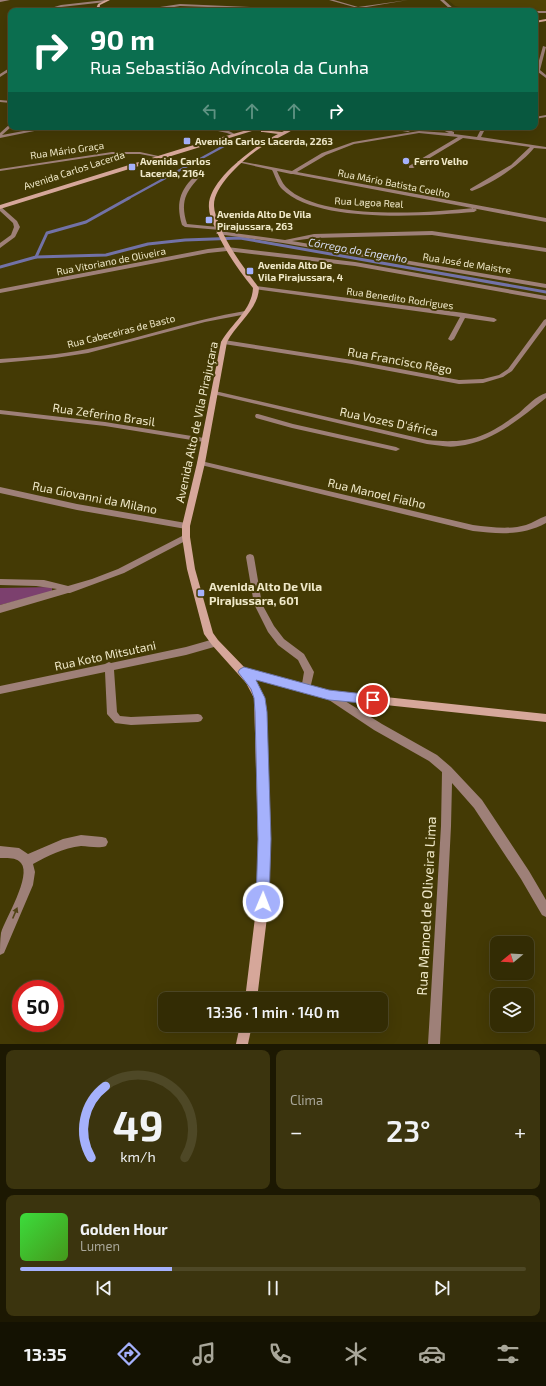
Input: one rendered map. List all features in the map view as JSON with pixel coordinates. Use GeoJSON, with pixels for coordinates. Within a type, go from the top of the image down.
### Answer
{"type":"FeatureCollection","features":[{"type":"Feature","properties":{"kind":"main road"},"geometry":{"type":"LineString","coordinates":[[98,8],[107,1]]}},
{"type":"Feature","properties":{"kind":"main road","name":"Avenida Carlos Lacerda"},"geometry":{"type":"LineString","coordinates":[[0,203],[235,130]]}},
{"type":"Feature","properties":{"kind":"main road","name":"Avenida Carlos Lacerda"},"geometry":{"type":"LineString","coordinates":[[0,207],[253,130]]}},
{"type":"Feature","properties":{"kind":"main road"},"geometry":{"type":"LineString","coordinates":[[263,130],[270,137],[268,141]]}},
{"type":"Feature","properties":{"kind":"main road"},"geometry":{"type":"LineString","coordinates":[[269,130],[282,133]]}},
{"type":"Feature","properties":{"kind":"main road"},"geometry":{"type":"LineString","coordinates":[[256,288],[226,248],[212,212],[212,200],[222,182],[239,162],[268,141],[289,130]]}},
{"type":"Feature","properties":{"kind":"main road","name":"Avenida Alto de Vila Pirajuçara"},"geometry":{"type":"LineString","coordinates":[[252,992],[263,902],[263,769],[259,698],[255,687],[244,672],[214,643],[205,625],[191,569],[186,537],[186,526],[201,463],[204,440],[215,393],[224,342],[232,327],[255,300],[256,288]]}},
{"type":"Feature","properties":{"kind":"main road"},"geometry":{"type":"LineString","coordinates":[[244,672],[329,695],[546,718]]}},
{"type":"Feature","properties":{"kind":"main road"},"geometry":{"type":"LineString","coordinates":[[242,1044],[245,1032]]}},
{"type":"Feature","properties":{"kind":"street"},"geometry":{"type":"LineString","coordinates":[[0,1],[8,0]]}},
{"type":"Feature","properties":{"kind":"street"},"geometry":{"type":"LineString","coordinates":[[331,0],[359,8],[406,0]]}},
{"type":"Feature","properties":{"kind":"street"},"geometry":{"type":"LineString","coordinates":[[442,0],[451,8]]}},
{"type":"Feature","properties":{"kind":"street"},"geometry":{"type":"LineString","coordinates":[[54,8],[107,1]]}},
{"type":"Feature","properties":{"kind":"street"},"geometry":{"type":"LineString","coordinates":[[160,8],[180,6],[236,8]]}},
{"type":"Feature","properties":{"kind":"street"},"geometry":{"type":"LineString","coordinates":[[539,48],[545,46]]}},
{"type":"Feature","properties":{"kind":"street"},"geometry":{"type":"LineString","coordinates":[[538,69],[545,46]]}},
{"type":"Feature","properties":{"kind":"street"},"geometry":{"type":"LineString","coordinates":[[540,64],[546,64]]}},
{"type":"Feature","properties":{"kind":"street"},"geometry":{"type":"LineString","coordinates":[[0,136],[8,128]]}},
{"type":"Feature","properties":{"kind":"street"},"geometry":{"type":"LineString","coordinates":[[0,136],[35,130]]}},
{"type":"Feature","properties":{"kind":"street"},"geometry":{"type":"LineString","coordinates":[[218,130],[234,135]]}},
{"type":"Feature","properties":{"kind":"street"},"geometry":{"type":"LineString","coordinates":[[404,130],[463,136],[546,148]]}},
{"type":"Feature","properties":{"kind":"street"},"geometry":{"type":"LineString","coordinates":[[444,130],[454,135]]}},
{"type":"Feature","properties":{"kind":"street"},"geometry":{"type":"LineString","coordinates":[[478,139],[482,130]]}},
{"type":"Feature","properties":{"kind":"street"},"geometry":{"type":"LineString","coordinates":[[291,173],[324,154],[352,143],[419,132]]}},
{"type":"Feature","properties":{"kind":"street"},"geometry":{"type":"LineString","coordinates":[[411,167],[463,136]]}},
{"type":"Feature","properties":{"kind":"street"},"geometry":{"type":"LineString","coordinates":[[472,190],[518,162],[532,147]]}},
{"type":"Feature","properties":{"kind":"street","name":"Rua Mário Graça"},"geometry":{"type":"LineString","coordinates":[[0,170],[112,153],[140,153],[161,157]]}},
{"type":"Feature","properties":{"kind":"street","name":"Rua Mário Batista Coelho"},"geometry":{"type":"LineString","coordinates":[[239,162],[480,209],[546,220]]}},
{"type":"Feature","properties":{"kind":"street","name":"Rua Lagoa Real"},"geometry":{"type":"LineString","coordinates":[[274,169],[276,180],[287,192],[313,204],[335,210],[351,212],[436,214],[480,209]]}},
{"type":"Feature","properties":{"kind":"street","name":"Rua José de Maistre"},"geometry":{"type":"LineString","coordinates":[[202,172],[188,184],[181,197],[181,215],[185,225],[219,232],[283,241],[546,286]]}},
{"type":"Feature","properties":{"kind":"street"},"geometry":{"type":"LineString","coordinates":[[0,207],[15,222],[17,227],[13,236],[0,246]]}},
{"type":"Feature","properties":{"kind":"street"},"geometry":{"type":"LineString","coordinates":[[283,241],[314,236],[432,233],[546,250]]}},
{"type":"Feature","properties":{"kind":"street","name":"Rua Vitoriano de Oliveira"},"geometry":{"type":"LineString","coordinates":[[0,291],[226,248],[355,264],[546,298]]}},
{"type":"Feature","properties":{"kind":"street","name":"Rua Benedito Rodrigues"},"geometry":{"type":"LineString","coordinates":[[256,288],[274,289],[404,309],[464,315],[494,320]]}},
{"type":"Feature","properties":{"kind":"street","name":"Rua Cabeceiras de Basto"},"geometry":{"type":"LineString","coordinates":[[0,361],[73,354],[203,321],[245,313]]}},
{"type":"Feature","properties":{"kind":"street"},"geometry":{"type":"LineString","coordinates":[[451,339],[464,315]]}},
{"type":"Feature","properties":{"kind":"street","name":"Rua Francisco Rêgo"},"geometry":{"type":"LineString","coordinates":[[224,342],[352,362],[459,382],[483,381],[501,376],[510,370],[546,321]]}},
{"type":"Feature","properties":{"kind":"street","name":"Rua Vozes D'áfrica"},"geometry":{"type":"LineString","coordinates":[[215,393],[427,442],[457,444],[484,438],[498,430],[546,395]]}},
{"type":"Feature","properties":{"kind":"street"},"geometry":{"type":"LineString","coordinates":[[292,426],[295,411]]}},
{"type":"Feature","properties":{"kind":"street","name":"Rua Zeferino Brasil"},"geometry":{"type":"LineString","coordinates":[[0,412],[105,424],[204,440]]}},
{"type":"Feature","properties":{"kind":"street"},"geometry":{"type":"LineString","coordinates":[[258,416],[292,426],[396,449]]}},
{"type":"Feature","properties":{"kind":"street","name":"Rua Manoel Fialho"},"geometry":{"type":"LineString","coordinates":[[201,463],[473,528],[507,531],[524,530],[546,519]]}},
{"type":"Feature","properties":{"kind":"street","name":"Rua Giovanni da Milano"},"geometry":{"type":"LineString","coordinates":[[0,490],[77,507],[186,526]]}},
{"type":"Feature","properties":{"kind":"street"},"geometry":{"type":"LineString","coordinates":[[0,609],[94,582],[186,537]]}},
{"type":"Feature","properties":{"kind":"street"},"geometry":{"type":"LineString","coordinates":[[250,557],[258,604],[271,629],[280,642],[301,657],[304,662],[309,672],[306,690]]}},
{"type":"Feature","properties":{"kind":"street"},"geometry":{"type":"LineString","coordinates":[[0,582],[46,582],[70,590]]}},
{"type":"Feature","properties":{"kind":"street","name":"Rua Koto Mitsutani"},"geometry":{"type":"LineString","coordinates":[[0,690],[214,643]]}},
{"type":"Feature","properties":{"kind":"street"},"geometry":{"type":"LineString","coordinates":[[109,666],[112,714],[118,720],[132,721],[198,718]]}},
{"type":"Feature","properties":{"kind":"street"},"geometry":{"type":"LineString","coordinates":[[329,695],[378,727],[434,758],[478,804],[510,852],[546,911]]}},
{"type":"Feature","properties":{"kind":"street","name":"Rua Manoel de Oliveira Lima"},"geometry":{"type":"LineString","coordinates":[[434,1044],[446,826],[446,770]]}},
{"type":"Feature","properties":{"kind":"street"},"geometry":{"type":"LineString","coordinates":[[27,861],[63,843],[86,840],[102,842]]}},
{"type":"Feature","properties":{"kind":"street"},"geometry":{"type":"LineString","coordinates":[[0,852],[19,854],[27,861],[29,872],[27,885],[0,949]]}},
{"type":"Feature","properties":{"kind":"shaded area"},"geometry":{"type":"Polygon","coordinates":[[[448,0],[546,0],[546,12],[538,12],[538,8],[465,8],[455,6],[448,0]]]}},
{"type":"Feature","properties":{"kind":"shaded area"},"geometry":{"type":"Polygon","coordinates":[[[52,587],[52,592],[0,605],[0,588],[52,587]]]}},
{"type":"Feature","properties":{"kind":"waterway"},"geometry":{"type":"LineString","coordinates":[[127,199],[233,141]]}},
{"type":"Feature","properties":{"kind":"waterway"},"geometry":{"type":"LineString","coordinates":[[36,257],[47,233],[86,222],[129,198]]}},
{"type":"Feature","properties":{"kind":"waterway","name":"Córrego do Engenho"},"geometry":{"type":"LineString","coordinates":[[36,257],[106,255],[148,244],[185,240],[240,238],[546,292]]}},
{"type":"Feature","properties":{"kind":"waterway","name":"Córrego do Engenho"},"geometry":{"type":"LineString","coordinates":[[0,267],[36,257]]}},
{"type":"Feature","properties":{"kind":"place","name":"Avenida Carlos Lacerda, 2263"},"geometry":{"type":"Point","coordinates":[187,141]}},
{"type":"Feature","properties":{"kind":"place","name":"Ferro Velho"},"geometry":{"type":"Point","coordinates":[406,161]}},
{"type":"Feature","properties":{"kind":"place","name":"Avenida Carlos Lacerda, 2164"},"geometry":{"type":"Point","coordinates":[132,167]}},
{"type":"Feature","properties":{"kind":"place","name":"Avenida Alto De Vila Pirajussara, 263"},"geometry":{"type":"Point","coordinates":[209,220]}},
{"type":"Feature","properties":{"kind":"place","name":"Avenida Alto De Vila Pirajussara, 4"},"geometry":{"type":"Point","coordinates":[250,271]}},
{"type":"Feature","properties":{"kind":"place","name":"Avenida Alto De Vila Pirajussara, 601"},"geometry":{"type":"Point","coordinates":[201,593]}},
{"type":"Feature","properties":{"kind":"route"},"geometry":{"type":"LineString","coordinates":[[263,902],[264,839],[261,712],[259,698],[255,687],[244,672],[329,695],[373,700]]}}]}
